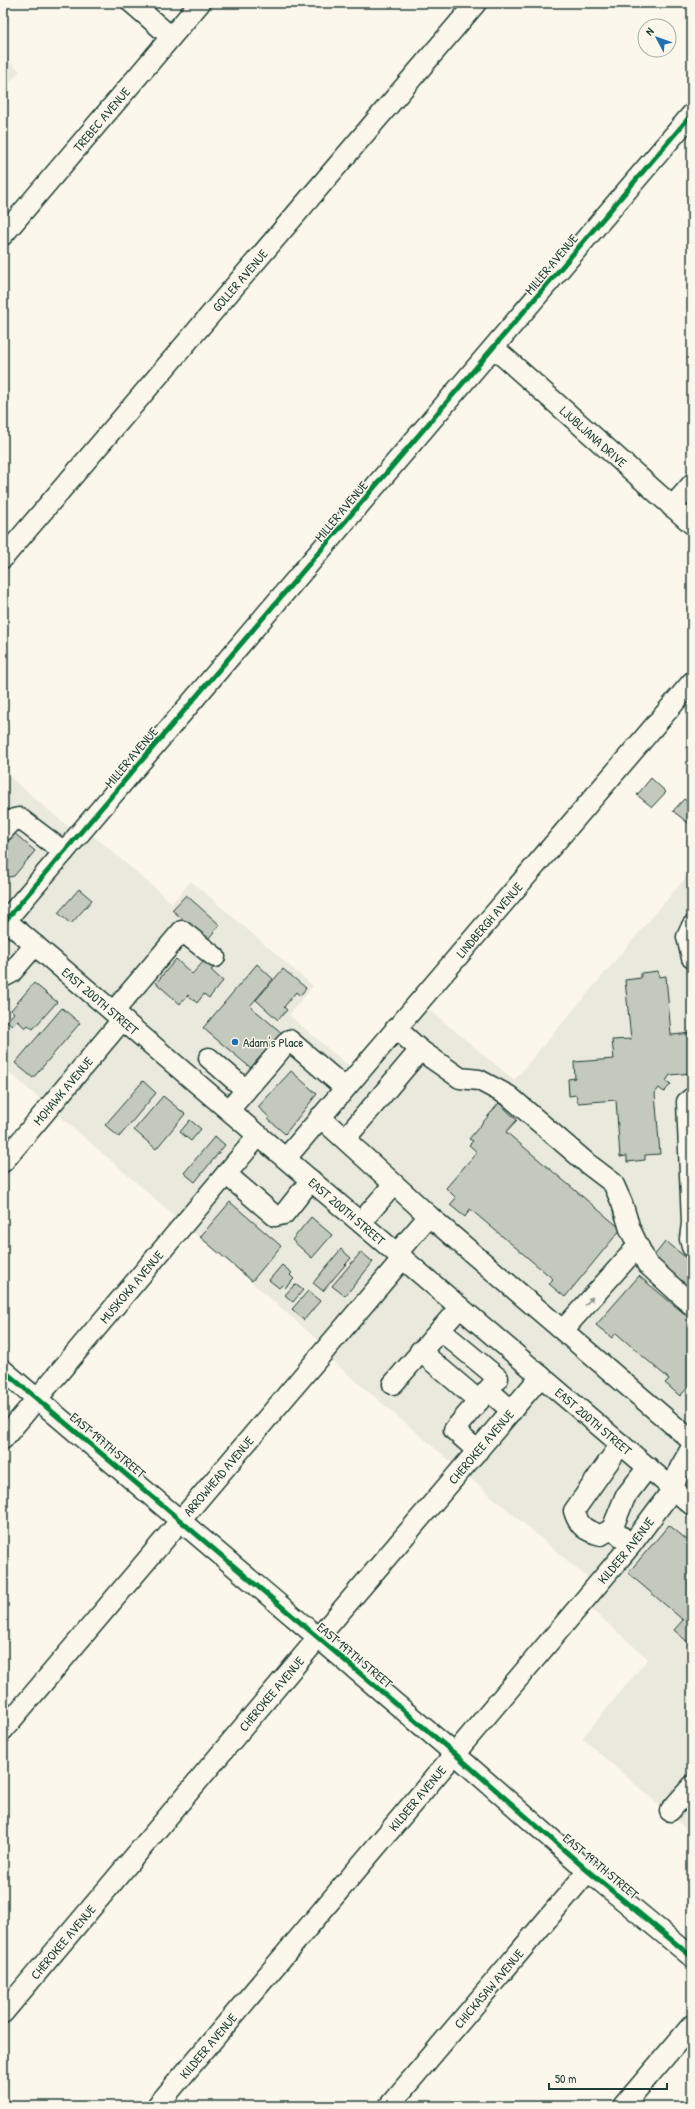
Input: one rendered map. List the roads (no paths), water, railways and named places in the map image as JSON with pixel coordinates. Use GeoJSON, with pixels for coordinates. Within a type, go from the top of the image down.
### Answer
{"type":"FeatureCollection","features":[{"type":"Feature","properties":{"kind":"street"},"geometry":{"type":"LineString","coordinates":[[132,3],[171,37]]}},
{"type":"Feature","properties":{"kind":"street","name":"TREBEC AVENUE"},"geometry":{"type":"LineString","coordinates":[[3,235],[200,3]]}},
{"type":"Feature","properties":{"kind":"street","name":"GOLLER AVENUE"},"geometry":{"type":"LineString","coordinates":[[3,558],[476,3]]}},
{"type":"Feature","properties":{"kind":"street","name":"MILLER AVENUE"},"geometry":{"type":"LineString","coordinates":[[4,919],[64,852],[692,114]]}},
{"type":"Feature","properties":{"kind":"street","name":"LJUBLJANA DRIVE"},"geometry":{"type":"LineString","coordinates":[[494,348],[692,524]]}},
{"type":"Feature","properties":{"kind":"street"},"geometry":{"type":"LineString","coordinates":[[672,507],[692,484]]}},
{"type":"Feature","properties":{"kind":"street","name":"LINDBERGH AVENUE"},"geometry":{"type":"LineString","coordinates":[[286,1158],[692,682]]}},
{"type":"Feature","properties":{"kind":"street"},"geometry":{"type":"LineString","coordinates":[[3,832],[14,818],[19,818],[64,852]]}},
{"type":"Feature","properties":{"kind":"street","name":"EAST 200TH STREET"},"geometry":{"type":"LineString","coordinates":[[4,919],[692,1505]]}},
{"type":"Feature","properties":{"kind":"street"},"geometry":{"type":"LineString","coordinates":[[692,926],[687,937],[692,958]]}},
{"type":"Feature","properties":{"kind":"street","name":"MOHAWK AVENUE"},"geometry":{"type":"LineString","coordinates":[[3,1162],[182,931],[215,957]]}},
{"type":"Feature","properties":{"kind":"street"},"geometry":{"type":"LineString","coordinates":[[3,977],[11,973],[35,945]]}},
{"type":"Feature","properties":{"kind":"street"},"geometry":{"type":"LineString","coordinates":[[396,1028],[420,1050],[460,1078],[479,1080],[509,1096],[588,1164],[613,1183],[638,1246],[647,1264],[692,1305]]}},
{"type":"Feature","properties":{"kind":"street"},"geometry":{"type":"LineString","coordinates":[[229,1110],[290,1040],[345,1088]]}},
{"type":"Feature","properties":{"kind":"street"},"geometry":{"type":"LineString","coordinates":[[345,1140],[420,1050]]}},
{"type":"Feature","properties":{"kind":"street"},"geometry":{"type":"LineString","coordinates":[[209,1058],[246,1090]]}},
{"type":"Feature","properties":{"kind":"street"},"geometry":{"type":"LineString","coordinates":[[692,1098],[687,1102],[692,1223],[690,1239],[692,1247]]}},
{"type":"Feature","properties":{"kind":"street"},"geometry":{"type":"LineString","coordinates":[[320,1117],[429,1216],[692,1441]]}},
{"type":"Feature","properties":{"kind":"street","name":"MUSKOKA AVENUE"},"geometry":{"type":"LineString","coordinates":[[3,1439],[259,1135]]}},
{"type":"Feature","properties":{"kind":"street"},"geometry":{"type":"LineString","coordinates":[[226,1174],[275,1216],[284,1214],[311,1180]]}},
{"type":"Feature","properties":{"kind":"street"},"geometry":{"type":"LineString","coordinates":[[361,1222],[394,1184]]}},
{"type":"Feature","properties":{"kind":"street","name":"ARROWHEAD AVENUE"},"geometry":{"type":"LineString","coordinates":[[3,1730],[181,1521],[400,1256],[429,1216]]}},
{"type":"Feature","properties":{"kind":"street"},"geometry":{"type":"LineString","coordinates":[[563,1330],[638,1246]]}},
{"type":"Feature","properties":{"kind":"street"},"geometry":{"type":"LineString","coordinates":[[393,1384],[460,1307]]}},
{"type":"Feature","properties":{"kind":"street"},"geometry":{"type":"LineString","coordinates":[[440,1330],[498,1378],[454,1430],[478,1451]]}},
{"type":"Feature","properties":{"kind":"street"},"geometry":{"type":"LineString","coordinates":[[488,1369],[507,1347]]}},
{"type":"Feature","properties":{"kind":"street"},"geometry":{"type":"LineString","coordinates":[[420,1352],[484,1396],[512,1411]]}},
{"type":"Feature","properties":{"kind":"street","name":"EAST 197TH STREET"},"geometry":{"type":"LineString","coordinates":[[3,1370],[455,1754],[588,1871],[692,1957]]}},
{"type":"Feature","properties":{"kind":"street","name":"CHEROKEE AVENUE"},"geometry":{"type":"LineString","coordinates":[[3,2014],[318,1638],[541,1376]]}},
{"type":"Feature","properties":{"kind":"street"},"geometry":{"type":"LineString","coordinates":[[621,1444],[574,1511],[578,1523],[590,1533],[602,1536],[612,1529],[625,1497],[648,1467]]}},
{"type":"Feature","properties":{"kind":"street","name":"KILDEER AVENUE"},"geometry":{"type":"LineString","coordinates":[[157,2106],[630,1545],[673,1489],[680,1468],[692,1447]]}},
{"type":"Feature","properties":{"kind":"street"},"geometry":{"type":"LineString","coordinates":[[612,1529],[630,1545]]}},
{"type":"Feature","properties":{"kind":"street"},"geometry":{"type":"LineString","coordinates":[[670,1810],[692,1786]]}},
{"type":"Feature","properties":{"kind":"street","name":"CHICKASAW AVENUE"},"geometry":{"type":"LineString","coordinates":[[389,2106],[588,1871]]}},
{"type":"Feature","properties":{"kind":"street"},"geometry":{"type":"LineString","coordinates":[[623,2106],[692,2025]]}},
{"type":"Feature","properties":{"kind":"place","name":"Adam's Place"},"geometry":{"type":"Point","coordinates":[235,1042]}}]}
